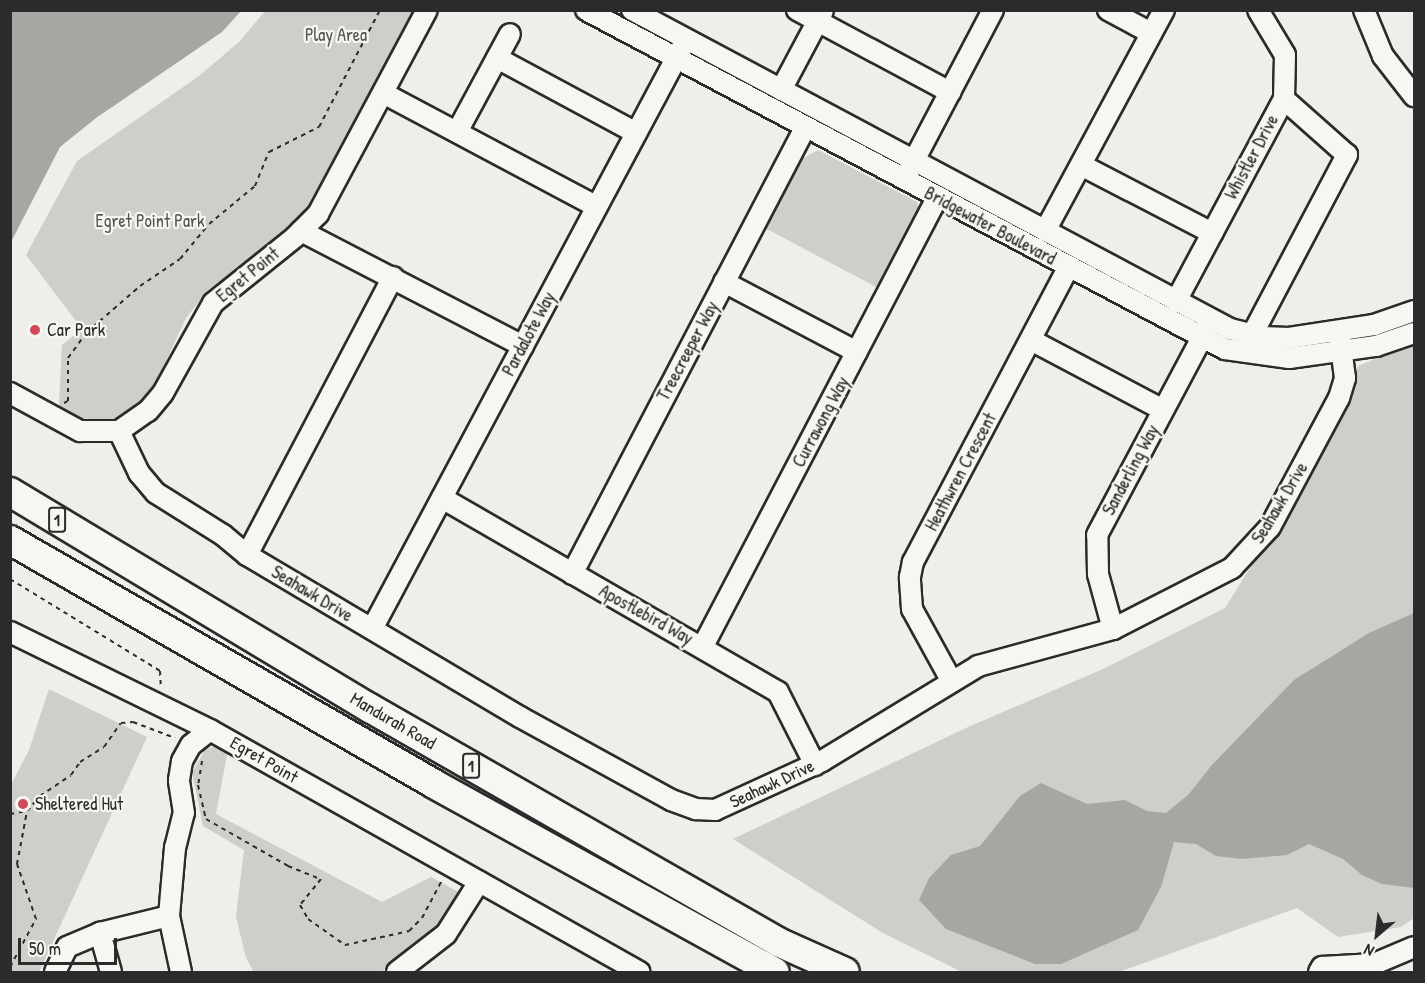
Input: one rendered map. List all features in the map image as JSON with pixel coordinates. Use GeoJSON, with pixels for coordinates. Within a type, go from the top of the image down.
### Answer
{"type":"FeatureCollection","features":[{"type":"Feature","properties":{"kind":"highway","name":"Mandurah Road"},"geometry":{"type":"LineString","coordinates":[[10,492],[472,767],[778,942],[845,972]]}},
{"type":"Feature","properties":{"kind":"highway","name":"Mandurah Road"},"geometry":{"type":"LineString","coordinates":[[10,540],[444,790],[775,972]]}},
{"type":"Feature","properties":{"kind":"street","name":"Egret Point"},"geometry":{"type":"LineString","coordinates":[[118,431],[148,411],[163,393],[213,303],[301,231],[328,197],[427,10]]}},
{"type":"Feature","properties":{"kind":"street","name":"Bridgewater Boulevard"},"geometry":{"type":"LineString","coordinates":[[586,10],[1201,339],[1258,356],[1289,358],[1340,342],[1414,312]]}},
{"type":"Feature","properties":{"kind":"street","name":"Bridgewater Boulevard"},"geometry":{"type":"LineString","coordinates":[[632,10],[1211,320],[1251,335],[1376,346],[1414,333]]}},
{"type":"Feature","properties":{"kind":"street"},"geometry":{"type":"LineString","coordinates":[[796,10],[820,16],[950,92]]}},
{"type":"Feature","properties":{"kind":"street"},"geometry":{"type":"LineString","coordinates":[[903,180],[993,10]]}},
{"type":"Feature","properties":{"kind":"street"},"geometry":{"type":"LineString","coordinates":[[1108,10],[1151,33]]}},
{"type":"Feature","properties":{"kind":"street"},"geometry":{"type":"LineString","coordinates":[[1045,231],[1164,10]]}},
{"type":"Feature","properties":{"kind":"street","name":"Whistler Drive"},"geometry":{"type":"LineString","coordinates":[[1176,301],[1284,99],[1285,55],[1258,10]]}},
{"type":"Feature","properties":{"kind":"street"},"geometry":{"type":"LineString","coordinates":[[1372,14],[1393,71],[1414,96]]}},
{"type":"Feature","properties":{"kind":"street"},"geometry":{"type":"LineString","coordinates":[[781,90],[820,16]]}},
{"type":"Feature","properties":{"kind":"street"},"geometry":{"type":"LineString","coordinates":[[457,132],[510,34]]}},
{"type":"Feature","properties":{"kind":"street","name":"Pardalote Way"},"geometry":{"type":"LineString","coordinates":[[372,629],[686,39]]}},
{"type":"Feature","properties":{"kind":"street"},"geometry":{"type":"LineString","coordinates":[[497,58],[636,133]]}},
{"type":"Feature","properties":{"kind":"street"},"geometry":{"type":"LineString","coordinates":[[384,93],[597,207]]}},
{"type":"Feature","properties":{"kind":"street"},"geometry":{"type":"LineString","coordinates":[[1251,335],[1347,155],[1284,99]]}},
{"type":"Feature","properties":{"kind":"street","name":"Treecreeper Way"},"geometry":{"type":"LineString","coordinates":[[572,574],[805,128]]}},
{"type":"Feature","properties":{"kind":"street"},"geometry":{"type":"LineString","coordinates":[[1081,165],[1212,233]]}},
{"type":"Feature","properties":{"kind":"street","name":"Currawong Way"},"geometry":{"type":"LineString","coordinates":[[703,646],[937,198]]}},
{"type":"Feature","properties":{"kind":"street"},"geometry":{"type":"LineString","coordinates":[[301,231],[523,346]]}},
{"type":"Feature","properties":{"kind":"street","name":"Heathwren Crescent"},"geometry":{"type":"LineString","coordinates":[[951,680],[912,609],[909,577],[913,562],[1068,268]]}},
{"type":"Feature","properties":{"kind":"street"},"geometry":{"type":"LineString","coordinates":[[247,555],[393,277]]}},
{"type":"Feature","properties":{"kind":"street"},"geometry":{"type":"LineString","coordinates":[[724,282],[857,352]]}},
{"type":"Feature","properties":{"kind":"street","name":"Sanderling Way"},"geometry":{"type":"LineString","coordinates":[[1113,629],[1098,574],[1096,535],[1211,320]]}},
{"type":"Feature","properties":{"kind":"street"},"geometry":{"type":"LineString","coordinates":[[1031,340],[1163,410]]}},
{"type":"Feature","properties":{"kind":"street","name":"Seahawk Drive"},"geometry":{"type":"LineString","coordinates":[[118,431],[150,487],[247,555],[520,717],[671,800],[696,809],[727,806],[815,765],[951,680],[992,661],[1113,629],[1227,571],[1260,542],[1339,398],[1345,378],[1340,342]]}},
{"type":"Feature","properties":{"kind":"street"},"geometry":{"type":"LineString","coordinates":[[10,393],[80,430],[118,431]]}},
{"type":"Feature","properties":{"kind":"street","name":"Apostlebird Way"},"geometry":{"type":"LineString","coordinates":[[442,498],[572,574],[703,646],[778,692],[815,765]]}},
{"type":"Feature","properties":{"kind":"street","name":"Egret Point"},"geometry":{"type":"LineString","coordinates":[[10,632],[162,694],[210,730],[640,972]]}},
{"type":"Feature","properties":{"kind":"street"},"geometry":{"type":"LineString","coordinates":[[181,972],[169,916],[175,848],[184,813],[179,780],[182,760],[191,745],[210,730]]}},
{"type":"Feature","properties":{"kind":"street"},"geometry":{"type":"LineString","coordinates":[[397,972],[446,934],[479,882]]}},
{"type":"Feature","properties":{"kind":"street"},"geometry":{"type":"LineString","coordinates":[[55,972],[67,947],[100,933],[169,916]]}},
{"type":"Feature","properties":{"kind":"street"},"geometry":{"type":"LineString","coordinates":[[100,933],[111,972]]}},
{"type":"Feature","properties":{"kind":"street"},"geometry":{"type":"LineString","coordinates":[[1319,972],[1322,967],[1374,964],[1414,947]]}},
{"type":"Feature","properties":{"kind":"path"},"geometry":{"type":"LineString","coordinates":[[61,404],[68,401],[68,358],[86,333],[140,286],[180,259],[209,224],[255,186],[269,152],[319,127],[380,10]]}},
{"type":"Feature","properties":{"kind":"path"},"geometry":{"type":"LineString","coordinates":[[10,579],[160,671],[162,694]]}},
{"type":"Feature","properties":{"kind":"path"},"geometry":{"type":"LineString","coordinates":[[10,967],[36,919],[17,864],[27,811],[40,796],[70,775],[80,762],[104,747],[121,723],[154,728],[191,745],[204,757],[197,775],[206,819],[288,866],[321,879],[300,905],[308,919],[345,945],[409,931],[422,918],[449,865]]}},
{"type":"Feature","properties":{"kind":"path"},"geometry":{"type":"LineString","coordinates":[[171,735],[174,730]]}},
{"type":"Feature","properties":{"kind":"path"},"geometry":{"type":"LineString","coordinates":[[10,814],[27,811]]}},
{"type":"Feature","properties":{"kind":"green space","name":"Egret Point Park"},"geometry":{"type":"Polygon","coordinates":[[[265,11],[419,11],[319,197],[298,224],[208,290],[186,318],[152,391],[138,406],[121,417],[103,421],[68,416],[59,404],[62,345],[82,329],[26,255],[77,161],[199,76],[240,41],[265,11]]]}},
{"type":"Feature","properties":{"kind":"green space"},"geometry":{"type":"Polygon","coordinates":[[[818,150],[917,202],[920,215],[880,289],[765,228],[802,159],[818,150]]]}},
{"type":"Feature","properties":{"kind":"green space"},"geometry":{"type":"Polygon","coordinates":[[[1414,343],[1414,918],[1401,927],[1338,937],[1297,908],[1119,972],[962,972],[883,933],[733,839],[968,727],[1103,669],[1225,608],[1277,525],[1358,366],[1414,343]]]}},
{"type":"Feature","properties":{"kind":"green space"},"geometry":{"type":"Polygon","coordinates":[[[49,689],[147,737],[39,972],[11,972],[11,785],[29,750],[49,689]]]}},
{"type":"Feature","properties":{"kind":"green space"},"geometry":{"type":"Polygon","coordinates":[[[215,746],[228,750],[216,814],[382,902],[431,877],[462,894],[442,925],[381,972],[254,972],[246,958],[236,917],[244,850],[203,826],[192,772],[205,750],[215,746]]]}},
{"type":"Feature","properties":{"kind":"shaded area"},"geometry":{"type":"Polygon","coordinates":[[[11,10],[241,11],[222,32],[96,118],[60,147],[11,242],[11,10]]]}},
{"type":"Feature","properties":{"kind":"shaded area"},"geometry":{"type":"Polygon","coordinates":[[[1414,613],[1414,888],[1382,884],[1362,875],[1343,859],[1309,844],[1287,855],[1242,859],[1216,856],[1196,844],[1174,842],[1161,887],[1138,930],[1061,964],[1035,964],[946,929],[919,900],[929,878],[951,855],[980,846],[1020,796],[1041,783],[1087,804],[1125,800],[1147,811],[1166,813],[1189,794],[1211,766],[1294,680],[1369,633],[1414,613]]]}},
{"type":"Feature","properties":{"kind":"building","name":"Sheltered Hut"},"geometry":{"type":"Polygon","coordinates":[[[20,797],[30,800],[26,810],[17,808],[20,797]]]}},
{"type":"Feature","properties":{"kind":"place","name":"Car Park"},"geometry":{"type":"Point","coordinates":[35,330]}},
{"type":"Feature","properties":{"kind":"place","name":"Sheltered Hut"},"geometry":{"type":"Point","coordinates":[23,804]}},
{"type":"Feature","properties":{"kind":"park label","name":"Play Area"},"geometry":{"type":"Point","coordinates":[336,35]}}]}
